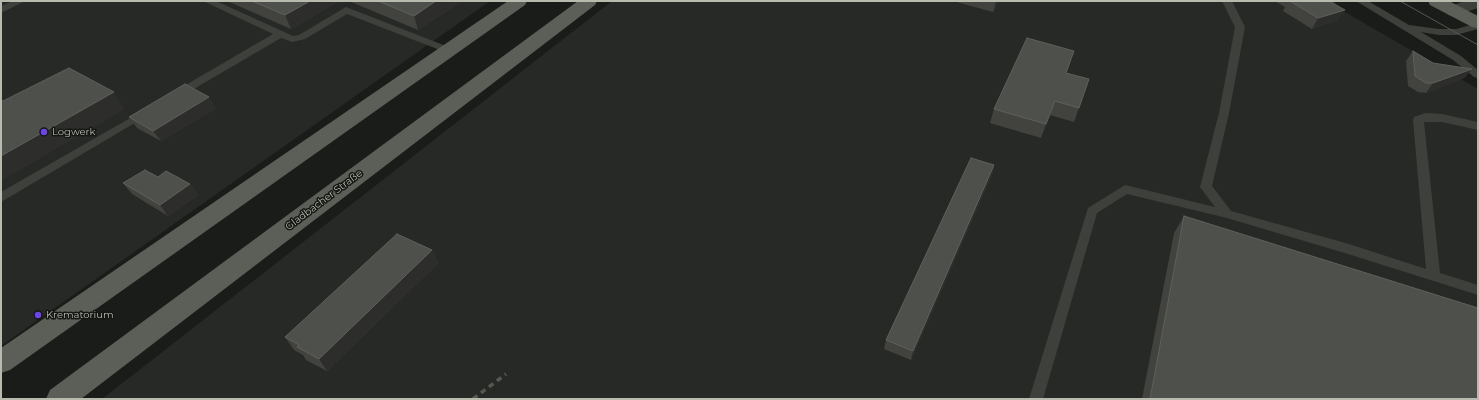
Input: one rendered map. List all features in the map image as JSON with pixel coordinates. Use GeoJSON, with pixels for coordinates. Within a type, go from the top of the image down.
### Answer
{"type":"FeatureCollection","features":[{"type":"Feature","properties":{"kind":"main road"},"geometry":{"type":"LineString","coordinates":[[1,362],[519,1]]}},
{"type":"Feature","properties":{"kind":"main road","name":"Gladbacher Straße"},"geometry":{"type":"LineString","coordinates":[[60,399],[589,1]]}},
{"type":"Feature","properties":{"kind":"main road"},"geometry":{"type":"LineString","coordinates":[[1436,1],[1478,23]]}},
{"type":"Feature","properties":{"kind":"street"},"geometry":{"type":"LineString","coordinates":[[1454,11],[1477,3]]}},
{"type":"Feature","properties":{"kind":"lane"},"geometry":{"type":"LineString","coordinates":[[1,10],[20,1]]}},
{"type":"Feature","properties":{"kind":"lane"},"geometry":{"type":"LineString","coordinates":[[208,1],[292,39],[302,37],[346,10],[448,50]]}},
{"type":"Feature","properties":{"kind":"lane"},"geometry":{"type":"LineString","coordinates":[[1226,1],[1240,27],[1224,113],[1206,187],[1227,214]]}},
{"type":"Feature","properties":{"kind":"lane"},"geometry":{"type":"LineString","coordinates":[[1361,1],[1457,58],[1478,75]]}},
{"type":"Feature","properties":{"kind":"lane"},"geometry":{"type":"LineString","coordinates":[[1403,25],[1439,32],[1464,31],[1478,26]]}},
{"type":"Feature","properties":{"kind":"lane"},"geometry":{"type":"LineString","coordinates":[[166,100],[280,34]]}},
{"type":"Feature","properties":{"kind":"lane"},"geometry":{"type":"LineString","coordinates":[[1,198],[153,108]]}},
{"type":"Feature","properties":{"kind":"lane"},"geometry":{"type":"LineString","coordinates":[[1434,276],[1418,120],[1425,117],[1442,118],[1478,126]]}},
{"type":"Feature","properties":{"kind":"lane"},"geometry":{"type":"LineString","coordinates":[[1036,399],[1092,210],[1125,189],[1227,214],[1478,290]]}},
{"type":"Feature","properties":{"kind":"shaded area"},"geometry":{"type":"Polygon","coordinates":[[[1,1],[490,1],[1,346],[1,1]]]}},
{"type":"Feature","properties":{"kind":"shaded area"},"geometry":{"type":"Polygon","coordinates":[[[612,1],[1326,1],[1478,89],[1478,399],[102,399],[612,1]]]}},
{"type":"Feature","properties":{"kind":"building"},"geometry":{"type":"Polygon","coordinates":[[[252,1],[310,1],[285,15],[252,1]]]}},
{"type":"Feature","properties":{"kind":"building"},"geometry":{"type":"Polygon","coordinates":[[[378,1],[436,1],[414,16],[378,1]]]}},
{"type":"Feature","properties":{"kind":"building"},"geometry":{"type":"Polygon","coordinates":[[[1290,1],[1329,1],[1345,10],[1318,18],[1290,1]]]}},
{"type":"Feature","properties":{"kind":"building"},"geometry":{"type":"Polygon","coordinates":[[[1027,38],[1074,51],[1066,73],[1089,79],[1079,108],[1055,101],[1046,124],[994,109],[1027,38]]]}},
{"type":"Feature","properties":{"kind":"building"},"geometry":{"type":"Polygon","coordinates":[[[1413,51],[1433,63],[1472,69],[1433,83],[1426,83],[1415,76],[1413,51]]]}},
{"type":"Feature","properties":{"kind":"building"},"geometry":{"type":"Polygon","coordinates":[[[69,68],[114,92],[1,156],[1,100],[3,101],[69,68]]]}},
{"type":"Feature","properties":{"kind":"building"},"geometry":{"type":"Polygon","coordinates":[[[185,84],[209,97],[153,131],[129,117],[185,84]]]}},
{"type":"Feature","properties":{"kind":"building"},"geometry":{"type":"Polygon","coordinates":[[[971,158],[994,165],[913,351],[886,340],[971,158]]]}},
{"type":"Feature","properties":{"kind":"building"},"geometry":{"type":"Polygon","coordinates":[[[145,170],[158,177],[166,171],[190,184],[160,205],[123,183],[145,170]]]}},
{"type":"Feature","properties":{"kind":"building"},"geometry":{"type":"Polygon","coordinates":[[[1184,216],[1478,308],[1478,399],[1150,399],[1184,216]]]}},
{"type":"Feature","properties":{"kind":"building"},"geometry":{"type":"Polygon","coordinates":[[[397,234],[432,250],[319,359],[297,347],[299,345],[285,337],[397,234]]]}},
{"type":"Feature","properties":{"kind":"tram line"},"geometry":{"type":"LineString","coordinates":[[1400,1],[1478,45]]}},
{"type":"Feature","properties":{"kind":"railway"},"geometry":{"type":"LineString","coordinates":[[473,399],[506,374]]}},
{"type":"Feature","properties":{"kind":"place","name":"Logwerk"},"geometry":{"type":"Point","coordinates":[44,132]}},
{"type":"Feature","properties":{"kind":"place","name":"Krematorium"},"geometry":{"type":"Point","coordinates":[38,315]}}]}
